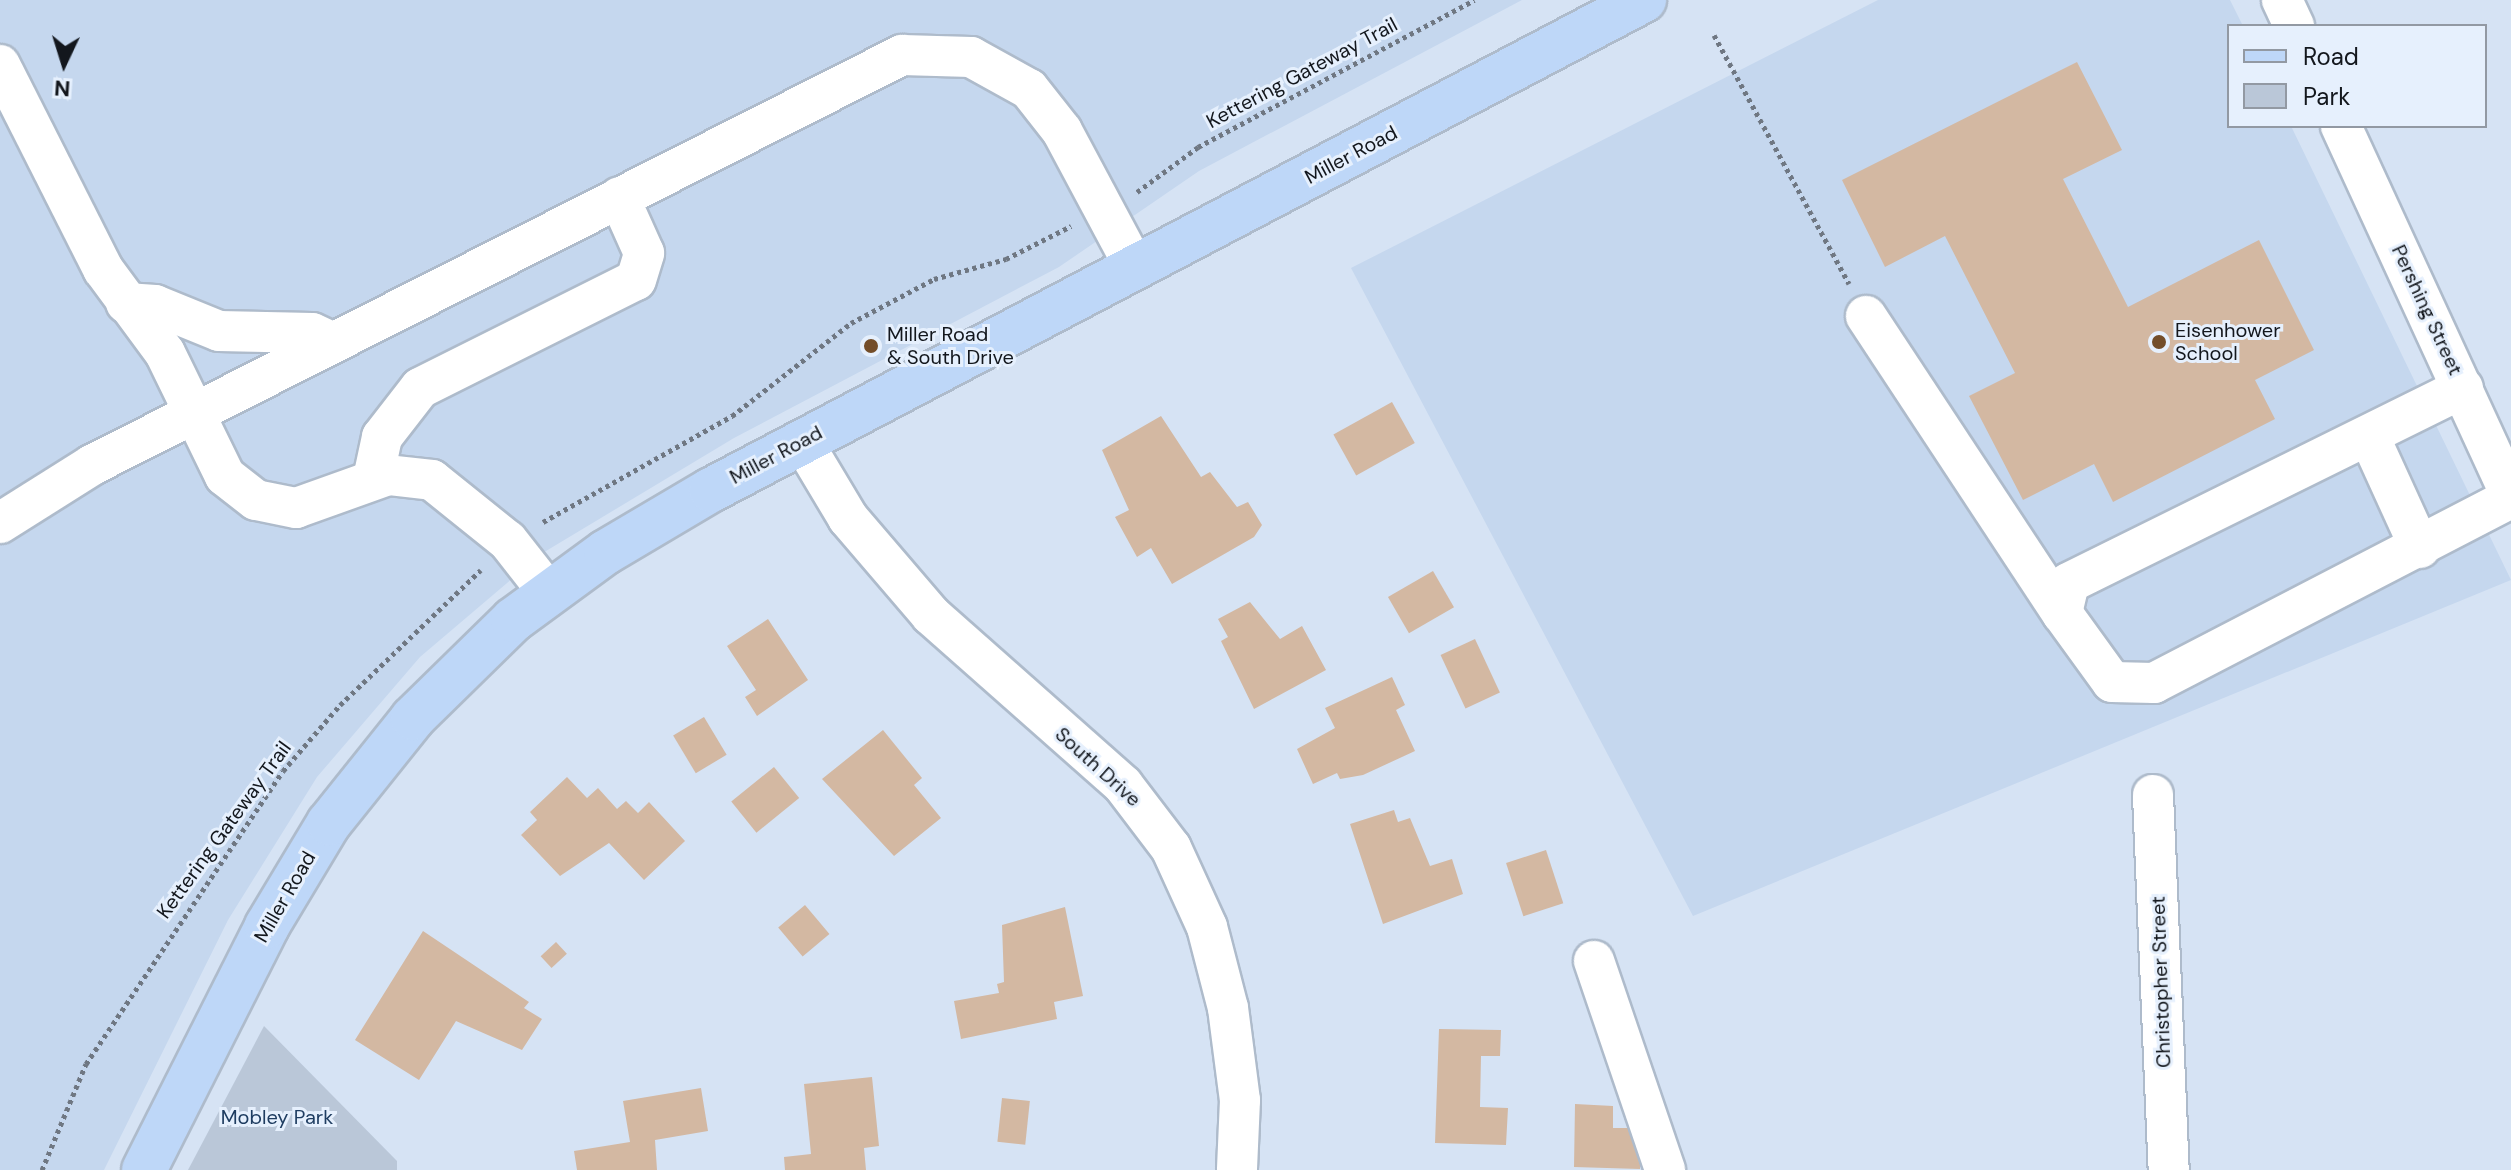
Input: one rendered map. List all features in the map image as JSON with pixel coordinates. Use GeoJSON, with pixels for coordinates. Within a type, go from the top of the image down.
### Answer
{"type":"FeatureCollection","features":[{"type":"Feature","properties":{"kind":"main road","name":"Miller Road"},"geometry":{"type":"LineString","coordinates":[[144,1170],[267,926],[329,823],[429,701],[548,592],[636,533],[802,441],[1644,0]]}},
{"type":"Feature","properties":{"kind":"street"},"geometry":{"type":"LineString","coordinates":[[2282,0],[2293,24]]}},
{"type":"Feature","properties":{"kind":"street"},"geometry":{"type":"LineString","coordinates":[[0,523],[193,413],[885,61],[941,52],[998,67],[1041,101],[1135,268]]}},
{"type":"Feature","properties":{"kind":"street"},"geometry":{"type":"LineString","coordinates":[[0,65],[126,303],[165,353],[225,476],[268,505],[314,504],[373,479],[419,476],[448,490],[508,541],[548,592]]}},
{"type":"Feature","properties":{"kind":"street","name":"Pershing Street"},"geometry":{"type":"LineString","coordinates":[[2342,128],[2511,497]]}},
{"type":"Feature","properties":{"kind":"street"},"geometry":{"type":"LineString","coordinates":[[373,479],[382,437],[420,388],[636,280],[644,253],[619,197]]}},
{"type":"Feature","properties":{"kind":"street"},"geometry":{"type":"LineString","coordinates":[[126,303],[155,305],[219,331],[312,333],[333,343]]}},
{"type":"Feature","properties":{"kind":"street"},"geometry":{"type":"LineString","coordinates":[[1866,316],[2062,613],[2112,682],[2154,683],[2420,548],[2511,497]]}},
{"type":"Feature","properties":{"kind":"street"},"geometry":{"type":"LineString","coordinates":[[2062,613],[2069,583],[2463,388]]}},
{"type":"Feature","properties":{"kind":"street"},"geometry":{"type":"LineString","coordinates":[[2369,436],[2420,548]]}},
{"type":"Feature","properties":{"kind":"street","name":"South Drive"},"geometry":{"type":"LineString","coordinates":[[802,441],[848,518],[931,615],[1123,785],[1171,848],[1207,927],[1230,1018],[1240,1100],[1237,1170]]}},
{"type":"Feature","properties":{"kind":"street","name":"Christopher Street"},"geometry":{"type":"LineString","coordinates":[[2153,795],[2169,1170]]}},
{"type":"Feature","properties":{"kind":"street"},"geometry":{"type":"LineString","coordinates":[[1594,961],[1665,1170]]}},
{"type":"Feature","properties":{"kind":"path","name":"Kettering Gateway Trail"},"geometry":{"type":"LineString","coordinates":[[1151,185],[1198,147],[1474,0]]}},
{"type":"Feature","properties":{"kind":"path"},"geometry":{"type":"LineString","coordinates":[[1714,35],[1866,316]]}},
{"type":"Feature","properties":{"kind":"path"},"geometry":{"type":"LineString","coordinates":[[535,527],[732,416],[851,323],[934,279],[1006,259],[1080,221]]}},
{"type":"Feature","properties":{"kind":"path","name":"Kettering Gateway Trail"},"geometry":{"type":"LineString","coordinates":[[42,1170],[92,1054],[283,771],[340,705],[488,564]]}},
{"type":"Feature","properties":{"kind":"shaded area"},"geometry":{"type":"Polygon","coordinates":[[[0,0],[1522,0],[1199,171],[1059,267],[734,438],[541,554],[420,657],[317,777],[228,920],[104,1170],[0,1170],[0,0]]]}},
{"type":"Feature","properties":{"kind":"shaded area"},"geometry":{"type":"Polygon","coordinates":[[[1878,0],[2230,0],[2242,24],[2227,24],[2227,128],[2292,128],[2511,580],[1693,916],[1351,268],[1878,0]]]}},
{"type":"Feature","properties":{"kind":"green space","name":"Mobley Park"},"geometry":{"type":"Polygon","coordinates":[[[264,1026],[397,1161],[397,1170],[188,1170],[264,1026]]]}},
{"type":"Feature","properties":{"kind":"building","name":"Eisenhower School"},"geometry":{"type":"Polygon","coordinates":[[[2077,62],[2122,150],[2063,179],[2128,307],[2259,240],[2314,350],[2255,380],[2275,419],[2113,502],[2094,464],[2023,500],[1969,396],[2015,373],[1945,236],[1885,267],[1842,180],[2077,62]]]}},
{"type":"Feature","properties":{"kind":"building"},"geometry":{"type":"Polygon","coordinates":[[[1392,402],[1415,443],[1356,476],[1333,434],[1392,402]]]}},
{"type":"Feature","properties":{"kind":"building"},"geometry":{"type":"Polygon","coordinates":[[[1161,416],[1201,477],[1210,472],[1237,507],[1248,502],[1262,525],[1254,537],[1172,584],[1151,548],[1137,557],[1115,517],[1129,510],[1102,450],[1161,416]]]}},
{"type":"Feature","properties":{"kind":"building"},"geometry":{"type":"Polygon","coordinates":[[[1433,571],[1454,607],[1409,633],[1388,597],[1433,571]]]}},
{"type":"Feature","properties":{"kind":"building"},"geometry":{"type":"Polygon","coordinates":[[[1250,602],[1280,639],[1302,626],[1326,670],[1254,709],[1221,641],[1228,637],[1218,619],[1250,602]]]}},
{"type":"Feature","properties":{"kind":"building"},"geometry":{"type":"Polygon","coordinates":[[[768,619],[808,680],[757,716],[745,697],[756,690],[727,646],[768,619]]]}},
{"type":"Feature","properties":{"kind":"building"},"geometry":{"type":"Polygon","coordinates":[[[1475,639],[1500,692],[1465,709],[1441,655],[1475,639]]]}},
{"type":"Feature","properties":{"kind":"building"},"geometry":{"type":"Polygon","coordinates":[[[1392,677],[1405,705],[1396,710],[1415,751],[1363,775],[1340,779],[1337,773],[1313,784],[1297,749],[1335,728],[1325,708],[1392,677]]]}},
{"type":"Feature","properties":{"kind":"building"},"geometry":{"type":"Polygon","coordinates":[[[704,717],[727,755],[696,773],[673,736],[704,717]]]}},
{"type":"Feature","properties":{"kind":"building"},"geometry":{"type":"Polygon","coordinates":[[[883,730],[922,778],[914,785],[941,818],[894,856],[822,779],[883,730]]]}},
{"type":"Feature","properties":{"kind":"building"},"geometry":{"type":"Polygon","coordinates":[[[774,767],[799,798],[756,833],[731,802],[774,767]]]}},
{"type":"Feature","properties":{"kind":"building"},"geometry":{"type":"Polygon","coordinates":[[[567,777],[587,798],[598,788],[617,809],[626,801],[638,813],[649,802],[685,841],[644,880],[609,843],[560,876],[521,835],[537,820],[530,812],[567,777]]]}},
{"type":"Feature","properties":{"kind":"building"},"geometry":{"type":"Polygon","coordinates":[[[1394,810],[1398,822],[1410,818],[1430,866],[1452,859],[1463,894],[1383,924],[1350,824],[1394,810]]]}},
{"type":"Feature","properties":{"kind":"building"},"geometry":{"type":"Polygon","coordinates":[[[1546,850],[1563,903],[1523,916],[1506,863],[1546,850]]]}},
{"type":"Feature","properties":{"kind":"building"},"geometry":{"type":"Polygon","coordinates":[[[805,905],[829,934],[803,957],[778,927],[805,905]]]}},
{"type":"Feature","properties":{"kind":"building"},"geometry":{"type":"Polygon","coordinates":[[[1065,907],[1083,996],[1054,1002],[1057,1019],[961,1039],[954,1001],[999,993],[997,984],[1004,982],[1002,925],[1065,907]]]}},
{"type":"Feature","properties":{"kind":"building"},"geometry":{"type":"Polygon","coordinates":[[[423,931],[529,1002],[524,1008],[542,1019],[522,1050],[456,1021],[419,1080],[355,1040],[423,931]]]}},
{"type":"Feature","properties":{"kind":"building"},"geometry":{"type":"Polygon","coordinates":[[[556,942],[567,954],[552,968],[541,956],[556,942]]]}},
{"type":"Feature","properties":{"kind":"building"},"geometry":{"type":"Polygon","coordinates":[[[1439,1029],[1501,1030],[1500,1056],[1481,1056],[1480,1107],[1508,1108],[1506,1145],[1435,1143],[1439,1029]]]}},
{"type":"Feature","properties":{"kind":"building"},"geometry":{"type":"Polygon","coordinates":[[[872,1077],[879,1146],[864,1148],[866,1170],[785,1170],[784,1157],[811,1154],[804,1084],[872,1077]]]}},
{"type":"Feature","properties":{"kind":"building"},"geometry":{"type":"Polygon","coordinates":[[[701,1088],[708,1131],[655,1140],[657,1170],[577,1170],[574,1151],[630,1142],[623,1101],[701,1088]]]}},
{"type":"Feature","properties":{"kind":"building"},"geometry":{"type":"Polygon","coordinates":[[[1002,1098],[1030,1101],[1025,1145],[997,1142],[1002,1098]]]}},
{"type":"Feature","properties":{"kind":"building"},"geometry":{"type":"Polygon","coordinates":[[[1575,1104],[1613,1106],[1613,1128],[1641,1128],[1640,1169],[1574,1167],[1575,1104]]]}},
{"type":"Feature","properties":{"kind":"place","name":"Eisenhower School"},"geometry":{"type":"Point","coordinates":[2159,342]}},
{"type":"Feature","properties":{"kind":"place","name":"Miller Road & South Drive"},"geometry":{"type":"Point","coordinates":[871,346]}}]}
